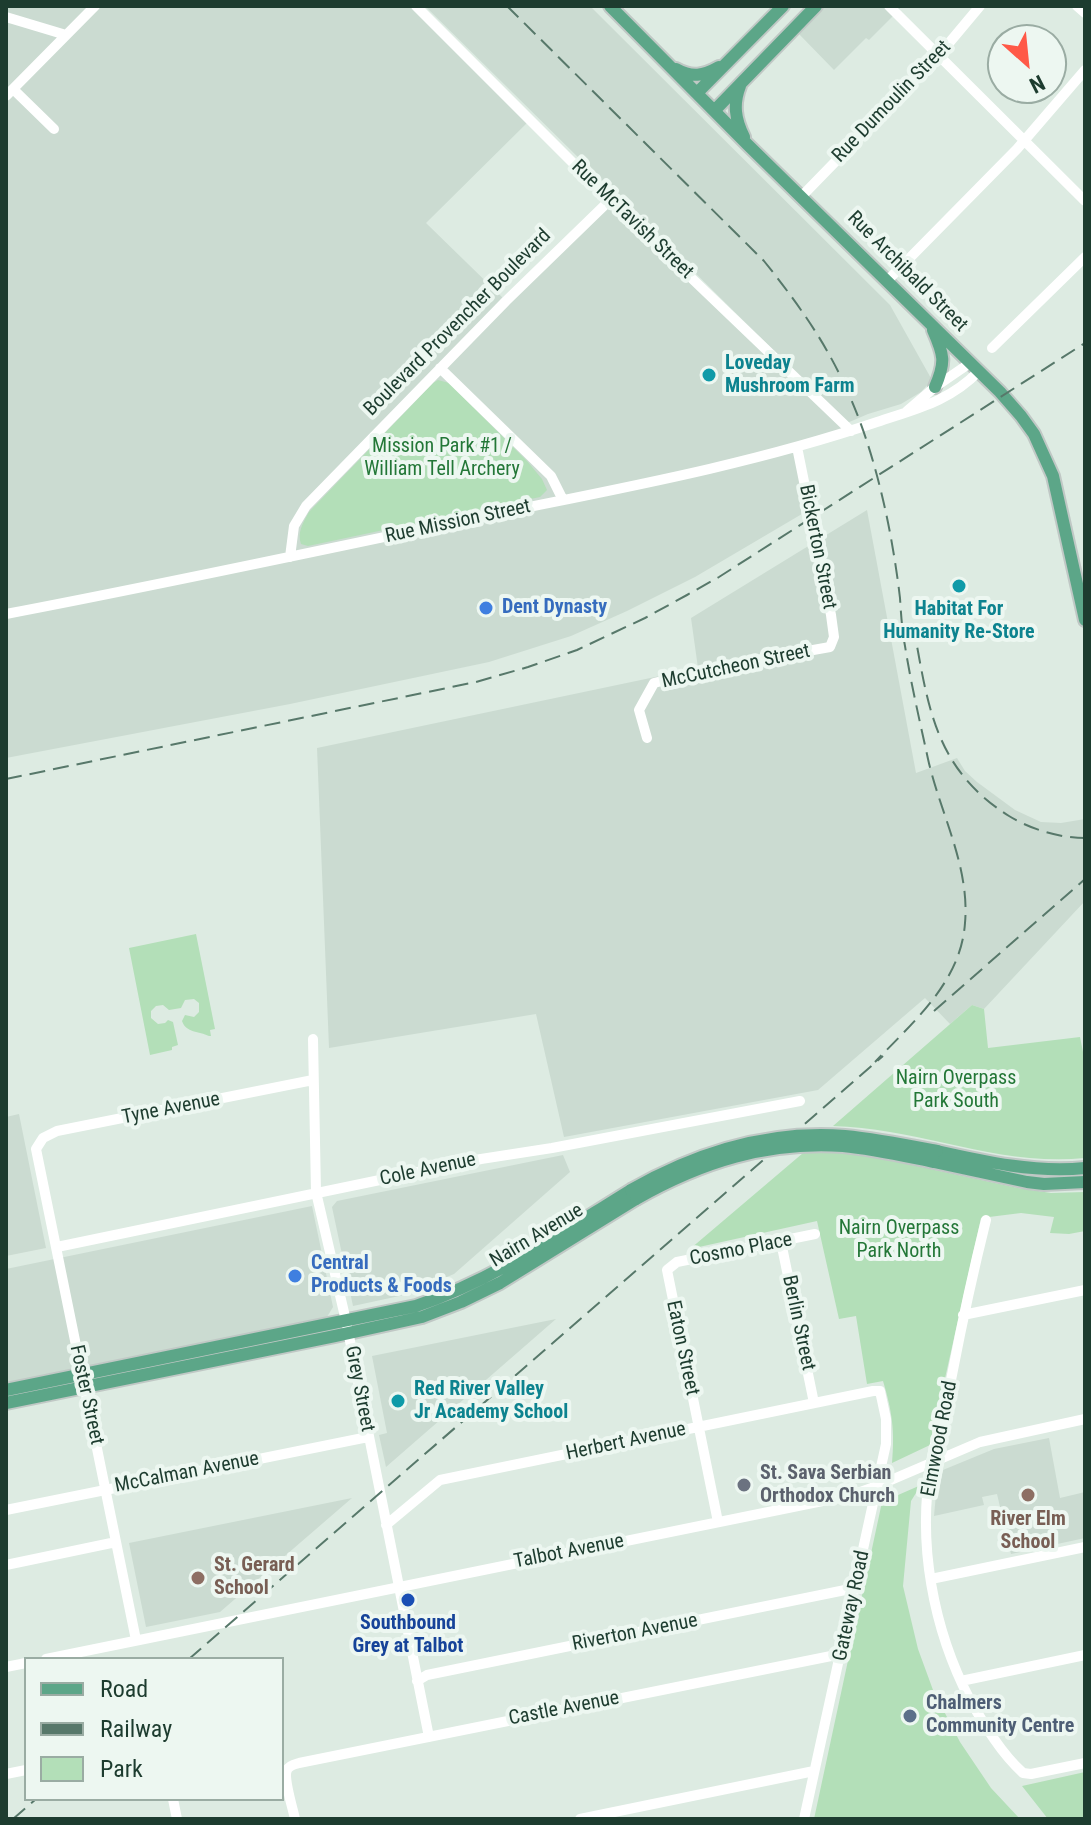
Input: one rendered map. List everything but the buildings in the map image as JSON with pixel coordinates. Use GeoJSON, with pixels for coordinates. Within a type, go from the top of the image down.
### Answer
{"type":"FeatureCollection","features":[{"type":"Feature","properties":{"kind":"main road","name":"Rue Archibald Street"},"geometry":{"type":"LineString","coordinates":[[610,6],[1021,416],[1044,452],[1053,476],[1085,620]]}},
{"type":"Feature","properties":{"kind":"main road"},"geometry":{"type":"LineString","coordinates":[[697,93],[783,6]]}},
{"type":"Feature","properties":{"kind":"main road"},"geometry":{"type":"LineString","coordinates":[[715,110],[816,6]]}},
{"type":"Feature","properties":{"kind":"main road"},"geometry":{"type":"LineString","coordinates":[[668,65],[693,76],[725,64]]}},
{"type":"Feature","properties":{"kind":"main road"},"geometry":{"type":"LineString","coordinates":[[741,83],[735,113],[748,145]]}},
{"type":"Feature","properties":{"kind":"main road"},"geometry":{"type":"LineString","coordinates":[[930,323],[943,356],[942,372],[935,387]]}},
{"type":"Feature","properties":{"kind":"main road","name":"Nairn Avenue"},"geometry":{"type":"LineString","coordinates":[[178,1362],[255,1339],[422,1317],[472,1297],[522,1270],[633,1194],[701,1166],[741,1155],[779,1148],[841,1146],[1049,1170],[1085,1168]]}},
{"type":"Feature","properties":{"kind":"main road","name":"Nairn Avenue"},"geometry":{"type":"LineString","coordinates":[[935,1157],[1027,1182],[1085,1182]]}},
{"type":"Feature","properties":{"kind":"main road","name":"Nairn Avenue"},"geometry":{"type":"LineString","coordinates":[[6,1403],[83,1381],[178,1362],[245,1354],[347,1327]]}},
{"type":"Feature","properties":{"kind":"main road"},"geometry":{"type":"LineString","coordinates":[[245,1354],[255,1339]]}},
{"type":"Feature","properties":{"kind":"main road","name":"Nairn Avenue"},"geometry":{"type":"LineString","coordinates":[[6,1390],[83,1381]]}},
{"type":"Feature","properties":{"kind":"street"},"geometry":{"type":"LineString","coordinates":[[54,129],[9,93],[95,6]]}},
{"type":"Feature","properties":{"kind":"street","name":"Rue McTavish Street"},"geometry":{"type":"LineString","coordinates":[[416,6],[610,200],[851,431]]}},
{"type":"Feature","properties":{"kind":"street"},"geometry":{"type":"LineString","coordinates":[[889,6],[1085,201]]}},
{"type":"Feature","properties":{"kind":"street","name":"Rue Dumoulin Street"},"geometry":{"type":"LineString","coordinates":[[801,197],[939,55],[980,6]]}},
{"type":"Feature","properties":{"kind":"street"},"geometry":{"type":"LineString","coordinates":[[1077,6],[1085,13]]}},
{"type":"Feature","properties":{"kind":"street"},"geometry":{"type":"LineString","coordinates":[[6,17],[66,35]]}},
{"type":"Feature","properties":{"kind":"street"},"geometry":{"type":"LineString","coordinates":[[887,281],[1024,141],[1085,70]]}},
{"type":"Feature","properties":{"kind":"street","name":"Boulevard Provencher Boulevard"},"geometry":{"type":"LineString","coordinates":[[290,557],[294,526],[306,506],[506,301],[610,200]]}},
{"type":"Feature","properties":{"kind":"street"},"geometry":{"type":"LineString","coordinates":[[992,348],[1085,257]]}},
{"type":"Feature","properties":{"kind":"street","name":"Rue Mission Street"},"geometry":{"type":"LineString","coordinates":[[906,412],[935,387],[975,367]]}},
{"type":"Feature","properties":{"kind":"street","name":"Rue Mission Street"},"geometry":{"type":"LineString","coordinates":[[6,614],[563,500],[797,447],[928,406],[959,388],[975,367]]}},
{"type":"Feature","properties":{"kind":"street"},"geometry":{"type":"LineString","coordinates":[[440,368],[551,476],[563,500]]}},
{"type":"Feature","properties":{"kind":"street","name":"Bickerton Street"},"geometry":{"type":"LineString","coordinates":[[797,447],[831,615],[834,637],[830,647]]}},
{"type":"Feature","properties":{"kind":"street","name":"McCutcheon Street"},"geometry":{"type":"LineString","coordinates":[[647,738],[639,710],[654,683],[718,667],[830,647]]}},
{"type":"Feature","properties":{"kind":"street","name":"Grey Street"},"geometry":{"type":"LineString","coordinates":[[313,1039],[316,1192],[347,1327],[429,1737]]}},
{"type":"Feature","properties":{"kind":"street","name":"Tyne Avenue"},"geometry":{"type":"LineString","coordinates":[[36,1149],[43,1138],[57,1131],[313,1080]]}},
{"type":"Feature","properties":{"kind":"street","name":"Cole Avenue"},"geometry":{"type":"LineString","coordinates":[[57,1247],[481,1159],[800,1101]]}},
{"type":"Feature","properties":{"kind":"street","name":"Foster Street"},"geometry":{"type":"LineString","coordinates":[[36,1149],[136,1640]]}},
{"type":"Feature","properties":{"kind":"street","name":"Elmwood Road"},"geometry":{"type":"LineString","coordinates":[[986,1220],[931,1463],[926,1521],[931,1579],[942,1631],[961,1681],[987,1729],[1013,1764],[1023,1773],[1031,1774],[1085,1763]]}},
{"type":"Feature","properties":{"kind":"street","name":"Cosmo Place"},"geometry":{"type":"LineString","coordinates":[[668,1267],[677,1262],[815,1234]]}},
{"type":"Feature","properties":{"kind":"street","name":"Berlin Street"},"geometry":{"type":"LineString","coordinates":[[781,1242],[814,1403]]}},
{"type":"Feature","properties":{"kind":"street","name":"Eaton Street"},"geometry":{"type":"LineString","coordinates":[[668,1267],[667,1275],[718,1522]]}},
{"type":"Feature","properties":{"kind":"street"},"geometry":{"type":"LineString","coordinates":[[963,1315],[1085,1290]]}},
{"type":"Feature","properties":{"kind":"street","name":"Herbert Avenue"},"geometry":{"type":"LineString","coordinates":[[386,1525],[440,1480],[880,1391]]}},
{"type":"Feature","properties":{"kind":"street","name":"Gateway Road"},"geometry":{"type":"LineString","coordinates":[[804,1819],[887,1436],[880,1391]]}},
{"type":"Feature","properties":{"kind":"street","name":"Talbot Avenue"},"geometry":{"type":"LineString","coordinates":[[55,1657],[852,1495],[980,1442],[1085,1419]]}},
{"type":"Feature","properties":{"kind":"street","name":"McCalman Avenue"},"geometry":{"type":"LineString","coordinates":[[6,1510],[368,1437]]}},
{"type":"Feature","properties":{"kind":"street"},"geometry":{"type":"LineString","coordinates":[[6,1565],[116,1542]]}},
{"type":"Feature","properties":{"kind":"street"},"geometry":{"type":"LineString","coordinates":[[931,1579],[1085,1547]]}},
{"type":"Feature","properties":{"kind":"street","name":"Riverton Avenue"},"geometry":{"type":"LineString","coordinates":[[417,1681],[427,1675],[855,1588]]}},
{"type":"Feature","properties":{"kind":"street","name":"Castle Avenue"},"geometry":{"type":"LineString","coordinates":[[295,1819],[286,1779],[287,1769],[299,1763],[841,1654]]}},
{"type":"Feature","properties":{"kind":"street"},"geometry":{"type":"LineString","coordinates":[[961,1681],[1085,1655]]}},
{"type":"Feature","properties":{"kind":"street"},"geometry":{"type":"LineString","coordinates":[[580,1819],[814,1771]]}},
{"type":"Feature","properties":{"kind":"shaded area"},"geometry":{"type":"Polygon","coordinates":[[[6,6],[416,6],[530,120],[426,223],[506,301],[610,200],[851,431],[795,446],[807,511],[695,577],[627,611],[571,636],[489,662],[290,704],[6,758],[6,6]]]}},
{"type":"Feature","properties":{"kind":"shaded area"},"geometry":{"type":"Polygon","coordinates":[[[425,6],[590,6],[890,305],[932,380],[921,392],[901,404],[847,423],[425,6]]]}},
{"type":"Feature","properties":{"kind":"shaded area"},"geometry":{"type":"Polygon","coordinates":[[[818,6],[897,6],[900,9],[834,70],[798,33],[821,10],[818,6]]]}},
{"type":"Feature","properties":{"kind":"shaded area"},"geometry":{"type":"Polygon","coordinates":[[[867,510],[916,773],[957,758],[977,782],[1015,810],[1041,822],[1085,819],[1085,901],[984,1009],[972,1005],[950,1024],[925,998],[818,1090],[564,1137],[536,1014],[329,1048],[317,748],[698,668],[691,618],[867,510]]]}},
{"type":"Feature","properties":{"kind":"shaded area"},"geometry":{"type":"Polygon","coordinates":[[[19,1114],[46,1248],[6,1256],[6,1117],[19,1114]]]}},
{"type":"Feature","properties":{"kind":"shaded area"},"geometry":{"type":"Polygon","coordinates":[[[563,1155],[570,1172],[454,1274],[404,1295],[353,1306],[332,1207],[337,1201],[563,1155]]]}},
{"type":"Feature","properties":{"kind":"shaded area"},"geometry":{"type":"Polygon","coordinates":[[[312,1206],[333,1307],[327,1317],[6,1383],[6,1269],[312,1206]]]}},
{"type":"Feature","properties":{"kind":"shaded area"},"geometry":{"type":"Polygon","coordinates":[[[556,1319],[386,1467],[379,1435],[387,1433],[372,1356],[556,1319]]]}},
{"type":"Feature","properties":{"kind":"shaded area","name":"River Elm School"},"geometry":{"type":"Polygon","coordinates":[[[1049,1438],[1060,1498],[1085,1492],[1085,1538],[1011,1554],[997,1494],[982,1497],[984,1505],[934,1516],[938,1472],[994,1449],[1049,1438]]]}},
{"type":"Feature","properties":{"kind":"shaded area","name":"St. Gerard School"},"geometry":{"type":"Polygon","coordinates":[[[352,1498],[220,1612],[146,1627],[129,1543],[352,1498]]]}},
{"type":"Feature","properties":{"kind":"green space","name":"Mission Park #1 / William Tell Archery"},"geometry":{"type":"Polygon","coordinates":[[[438,380],[449,383],[527,461],[547,490],[540,497],[308,546],[301,544],[300,532],[309,512],[438,380]]]}},
{"type":"Feature","properties":{"kind":"green space"},"geometry":{"type":"Polygon","coordinates":[[[196,934],[215,1029],[210,1030],[209,1036],[184,1025],[185,1015],[194,1017],[199,1012],[199,1003],[194,999],[185,1000],[181,1008],[169,1010],[163,1005],[156,1006],[151,1011],[151,1018],[158,1024],[168,1020],[173,1022],[178,1045],[172,1050],[150,1055],[129,948],[196,934]]]}},
{"type":"Feature","properties":{"kind":"green space","name":"Nairn Overpass Park South"},"geometry":{"type":"Polygon","coordinates":[[[972,1005],[984,1009],[988,1048],[1080,1037],[1085,1062],[1085,1158],[1021,1157],[896,1133],[833,1126],[972,1005]]]}},
{"type":"Feature","properties":{"kind":"green space","name":"Nairn Overpass Park North"},"geometry":{"type":"Polygon","coordinates":[[[803,1153],[866,1155],[1018,1188],[1051,1193],[1085,1192],[1085,1231],[1050,1233],[1054,1217],[1021,1213],[981,1218],[930,1445],[892,1463],[892,1421],[883,1381],[867,1384],[856,1316],[839,1319],[817,1221],[690,1249],[803,1153]]]}},
{"type":"Feature","properties":{"kind":"green space"},"geometry":{"type":"Polygon","coordinates":[[[921,1485],[911,1501],[903,1586],[918,1649],[933,1690],[960,1742],[991,1788],[1020,1819],[814,1819],[882,1502],[921,1485]]]}},
{"type":"Feature","properties":{"kind":"green space"},"geometry":{"type":"Polygon","coordinates":[[[1085,1772],[1085,1819],[1048,1819],[1022,1786],[1085,1772]]]}},
{"type":"Feature","properties":{"kind":"railway"},"geometry":{"type":"LineString","coordinates":[[507,6],[764,261],[829,354],[866,437],[892,545],[904,640],[916,703],[933,779],[959,860],[965,902],[962,944],[945,982],[933,1000],[875,1062]]}},
{"type":"Feature","properties":{"kind":"railway"},"geometry":{"type":"LineString","coordinates":[[6,779],[476,682],[577,650],[645,618],[719,577],[1085,343]]}},
{"type":"Feature","properties":{"kind":"railway"},"geometry":{"type":"LineString","coordinates":[[913,624],[938,732],[964,777],[984,797],[1017,821],[1035,829],[1085,838]]}},
{"type":"Feature","properties":{"kind":"railway"},"geometry":{"type":"LineString","coordinates":[[934,1011],[1085,879]]}},
{"type":"Feature","properties":{"kind":"railway"},"geometry":{"type":"LineString","coordinates":[[191,1657],[883,1056]]}},
{"type":"Feature","properties":{"kind":"railway"},"geometry":{"type":"LineString","coordinates":[[13,1819],[34,1801]]}},
{"type":"Feature","properties":{"kind":"place","name":"Loveday Mushroom Farm"},"geometry":{"type":"Point","coordinates":[709,375]}},
{"type":"Feature","properties":{"kind":"place","name":"Habitat For Humanity Re-Store"},"geometry":{"type":"Point","coordinates":[959,586]}},
{"type":"Feature","properties":{"kind":"place","name":"Dent Dynasty"},"geometry":{"type":"Point","coordinates":[486,608]}},
{"type":"Feature","properties":{"kind":"place","name":"Central Products & Foods"},"geometry":{"type":"Point","coordinates":[295,1276]}},
{"type":"Feature","properties":{"kind":"place","name":"Red River Valley Jr Academy School"},"geometry":{"type":"Point","coordinates":[398,1401]}},
{"type":"Feature","properties":{"kind":"place","name":"St. Sava Serbian Orthodox Church"},"geometry":{"type":"Point","coordinates":[744,1485]}},
{"type":"Feature","properties":{"kind":"place","name":"River Elm School"},"geometry":{"type":"Point","coordinates":[1028,1495]}},
{"type":"Feature","properties":{"kind":"place","name":"St. Gerard School"},"geometry":{"type":"Point","coordinates":[198,1578]}},
{"type":"Feature","properties":{"kind":"place","name":"Southbound Grey at Talbot"},"geometry":{"type":"Point","coordinates":[408,1600]}},
{"type":"Feature","properties":{"kind":"place","name":"Chalmers Community Centre"},"geometry":{"type":"Point","coordinates":[910,1716]}}]}
